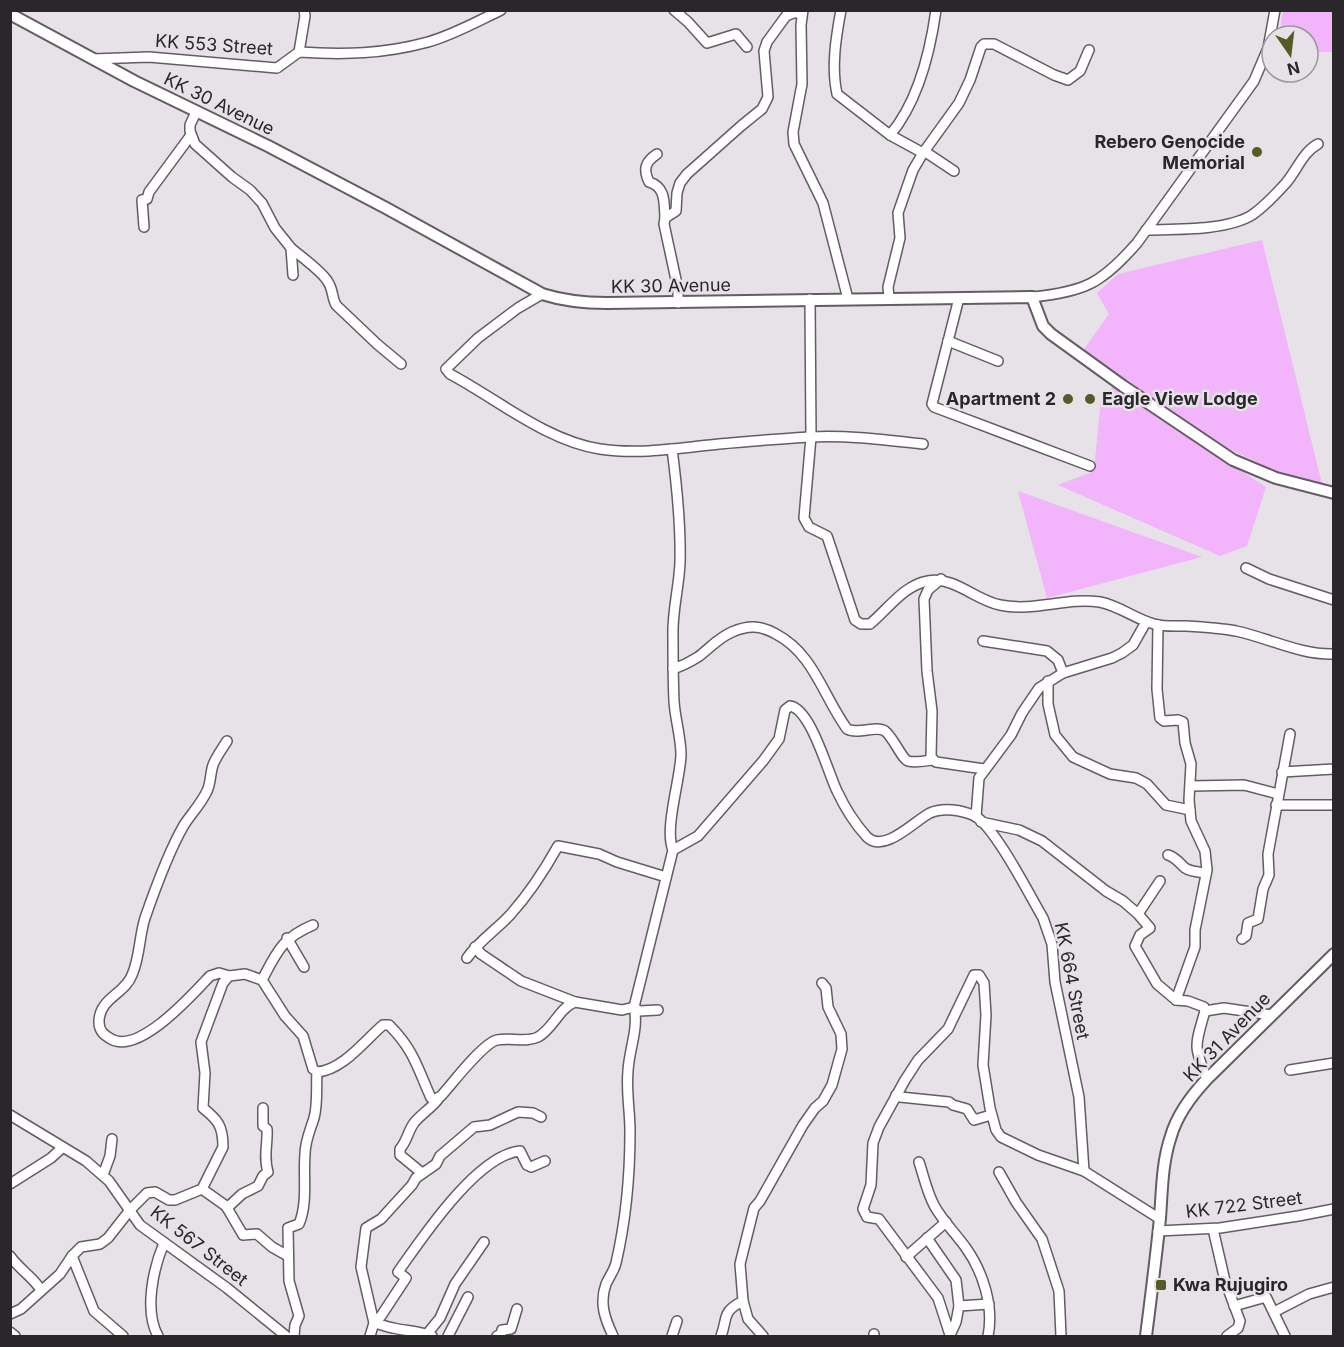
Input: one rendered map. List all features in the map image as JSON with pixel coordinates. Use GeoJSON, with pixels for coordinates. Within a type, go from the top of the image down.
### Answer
{"type":"FeatureCollection","features":[{"type":"Feature","properties":{"kind":"main road","name":"KK 30 Avenue"},"geometry":{"type":"LineString","coordinates":[[10,14],[93,59],[386,208],[542,294],[557,299],[583,303],[678,303],[848,298],[1032,297]]}},
{"type":"Feature","properties":{"kind":"main road"},"geometry":{"type":"LineString","coordinates":[[1032,297],[1043,326],[1051,334],[1233,460],[1276,478],[1334,493]]}},
{"type":"Feature","properties":{"kind":"main road","name":"KK 31 Avenue"},"geometry":{"type":"LineString","coordinates":[[1146,1336],[1165,1160],[1171,1136],[1181,1114],[1195,1092],[1207,1079],[1333,956]]}},
{"type":"Feature","properties":{"kind":"street"},"geometry":{"type":"LineString","coordinates":[[299,52],[304,10]]}},
{"type":"Feature","properties":{"kind":"street","name":"KK 553 Street"},"geometry":{"type":"LineString","coordinates":[[93,59],[149,57],[267,69],[277,68],[299,52],[339,55],[367,54],[404,48],[431,41],[501,10]]}},
{"type":"Feature","properties":{"kind":"street"},"geometry":{"type":"LineString","coordinates":[[674,10],[688,21],[707,43],[736,34],[747,47]]}},
{"type":"Feature","properties":{"kind":"street"},"geometry":{"type":"LineString","coordinates":[[841,10],[835,53],[834,81],[837,94],[890,135],[924,152],[954,171]]}},
{"type":"Feature","properties":{"kind":"street"},"geometry":{"type":"LineString","coordinates":[[890,135],[901,120],[915,92],[925,64],[936,10]]}},
{"type":"Feature","properties":{"kind":"street"},"geometry":{"type":"LineString","coordinates":[[1032,297],[1061,294],[1086,287],[1116,267],[1146,230],[1254,81],[1268,48],[1275,10]]}},
{"type":"Feature","properties":{"kind":"street"},"geometry":{"type":"LineString","coordinates":[[665,218],[676,211],[677,193],[680,183],[687,174],[762,110],[768,97],[764,51],[767,42],[786,15],[802,12],[802,84],[793,132],[794,144],[823,202],[848,298]]}},
{"type":"Feature","properties":{"kind":"street"},"geometry":{"type":"LineString","coordinates":[[889,298],[888,287],[900,238],[898,213],[913,170],[959,103],[970,80],[981,47],[984,44],[994,44],[1068,80],[1080,71],[1089,50]]}},
{"type":"Feature","properties":{"kind":"street"},"geometry":{"type":"LineString","coordinates":[[196,112],[190,125],[195,144],[256,196],[291,248],[326,278],[336,305],[401,364]]}},
{"type":"Feature","properties":{"kind":"street"},"geometry":{"type":"LineString","coordinates":[[144,227],[142,200],[147,199],[149,192],[191,135]]}},
{"type":"Feature","properties":{"kind":"street"},"geometry":{"type":"LineString","coordinates":[[1146,230],[1203,227],[1242,220],[1253,214],[1277,193],[1310,149],[1318,144]]}},
{"type":"Feature","properties":{"kind":"street"},"geometry":{"type":"LineString","coordinates":[[657,154],[645,166],[649,182],[657,184],[663,192],[664,224],[678,290],[678,303]]}},
{"type":"Feature","properties":{"kind":"street"},"geometry":{"type":"LineString","coordinates":[[291,248],[293,275]]}},
{"type":"Feature","properties":{"kind":"street"},"geometry":{"type":"LineString","coordinates":[[542,294],[478,338],[447,369],[450,374],[520,416],[567,440],[599,449],[629,451],[842,436],[923,444]]}},
{"type":"Feature","properties":{"kind":"street"},"geometry":{"type":"LineString","coordinates":[[959,298],[933,407],[1090,466]]}},
{"type":"Feature","properties":{"kind":"street"},"geometry":{"type":"LineString","coordinates":[[810,299],[811,437],[805,522],[809,527],[827,536],[855,620],[861,624],[870,624],[917,584],[941,579],[997,605],[1016,608],[1072,601],[1097,602],[1114,605],[1146,622],[1158,625],[1230,630],[1297,650],[1330,656]]}},
{"type":"Feature","properties":{"kind":"street"},"geometry":{"type":"LineString","coordinates":[[948,341],[998,361]]}},
{"type":"Feature","properties":{"kind":"street"},"geometry":{"type":"LineString","coordinates":[[613,1336],[603,1314],[603,1294],[615,1267],[629,1170],[630,1127],[627,1099],[628,1069],[636,1018],[634,1007],[673,850],[670,843],[670,831],[680,770],[681,745],[674,702],[673,628],[679,579],[681,532],[672,449]]}},
{"type":"Feature","properties":{"kind":"street"},"geometry":{"type":"LineString","coordinates":[[1246,568],[1269,579],[1334,600]]}},
{"type":"Feature","properties":{"kind":"street"},"geometry":{"type":"LineString","coordinates":[[932,760],[932,711],[927,671],[924,599],[928,590],[941,579]]}},
{"type":"Feature","properties":{"kind":"street"},"geometry":{"type":"LineString","coordinates":[[978,819],[978,786],[984,770],[1011,735],[1022,713],[1039,688],[1063,673],[1122,653],[1133,645],[1146,622]]}},
{"type":"Feature","properties":{"kind":"street"},"geometry":{"type":"LineString","coordinates":[[1158,625],[1157,689],[1160,718],[1164,721],[1183,722],[1185,743],[1191,764],[1191,821],[1205,851],[1206,873],[1195,930],[1196,947],[1176,1000]]}},
{"type":"Feature","properties":{"kind":"street"},"geometry":{"type":"LineString","coordinates":[[673,669],[700,656],[722,636],[748,626],[760,626],[790,642],[812,666],[847,729],[852,732],[880,729],[884,731],[898,746],[903,758],[908,761],[932,760],[984,770]]}},
{"type":"Feature","properties":{"kind":"street"},"geometry":{"type":"LineString","coordinates":[[983,641],[1047,651],[1058,660],[1063,673]]}},
{"type":"Feature","properties":{"kind":"street"},"geometry":{"type":"LineString","coordinates":[[1048,681],[1048,704],[1055,735],[1073,757],[1110,774],[1136,778],[1147,784],[1166,805],[1190,810]]}},
{"type":"Feature","properties":{"kind":"street"},"geometry":{"type":"LineString","coordinates":[[673,850],[698,836],[763,760],[779,739],[785,710],[790,706],[798,710],[816,737],[838,795],[868,838],[877,843],[888,841],[931,812],[949,809],[1030,834],[1054,849],[1138,914],[1150,928],[1137,940],[1135,946],[1157,984],[1176,1000],[1202,1006],[1204,1011],[1196,1046],[1197,1056],[1207,1079]]}},
{"type":"Feature","properties":{"kind":"street"},"geometry":{"type":"LineString","coordinates":[[1242,939],[1246,936],[1248,923],[1258,918],[1263,889],[1269,875],[1268,854],[1290,734]]}},
{"type":"Feature","properties":{"kind":"street"},"geometry":{"type":"LineString","coordinates":[[227,741],[213,765],[207,792],[183,826],[164,870],[146,917],[139,957],[130,980],[105,1004],[99,1019],[100,1030],[118,1043],[139,1037],[166,1018],[210,976],[219,973],[229,976],[246,974],[262,980],[285,1016],[303,1036],[313,1069],[317,1072],[336,1066],[383,1025],[389,1025],[403,1039],[412,1053],[431,1098],[439,1098]]}},
{"type":"Feature","properties":{"kind":"street"},"geometry":{"type":"LineString","coordinates":[[1282,772],[1334,769]]}},
{"type":"Feature","properties":{"kind":"street"},"geometry":{"type":"LineString","coordinates":[[1191,786],[1244,785],[1278,794]]}},
{"type":"Feature","properties":{"kind":"street"},"geometry":{"type":"LineString","coordinates":[[1276,805],[1334,805]]}},
{"type":"Feature","properties":{"kind":"street","name":"KK 664 Street"},"geometry":{"type":"LineString","coordinates":[[978,819],[1002,848],[1043,918],[1050,937],[1055,982],[1079,1097],[1084,1171]]}},
{"type":"Feature","properties":{"kind":"street"},"geometry":{"type":"LineString","coordinates":[[467,958],[475,947],[509,916],[529,893],[558,846],[599,854],[666,877]]}},
{"type":"Feature","properties":{"kind":"street"},"geometry":{"type":"LineString","coordinates":[[1168,855],[1178,860],[1185,868],[1206,873]]}},
{"type":"Feature","properties":{"kind":"street"},"geometry":{"type":"LineString","coordinates":[[1138,914],[1160,881]]}},
{"type":"Feature","properties":{"kind":"street"},"geometry":{"type":"LineString","coordinates":[[262,980],[287,938],[313,925]]}},
{"type":"Feature","properties":{"kind":"street"},"geometry":{"type":"LineString","coordinates":[[287,938],[304,968]]}},
{"type":"Feature","properties":{"kind":"street"},"geometry":{"type":"LineString","coordinates":[[475,947],[481,954],[521,981],[575,1002],[622,1010],[634,1007]]}},
{"type":"Feature","properties":{"kind":"street"},"geometry":{"type":"LineString","coordinates":[[950,1336],[938,1298],[879,1220],[867,1217],[862,1209],[871,1185],[873,1143],[879,1127],[918,1060],[948,1029],[956,1017],[971,978],[979,975],[984,983],[986,1015],[982,1065],[991,1115],[1001,1137],[1038,1155],[1084,1171],[1160,1219]]}},
{"type":"Feature","properties":{"kind":"street"},"geometry":{"type":"LineString","coordinates":[[10,1314],[21,1309],[60,1274],[81,1247],[100,1244],[108,1238],[130,1210],[151,1191],[175,1200],[202,1189],[223,1143],[217,1120],[203,1108],[205,1073],[201,1042],[223,983],[229,976]]}},
{"type":"Feature","properties":{"kind":"street"},"geometry":{"type":"LineString","coordinates":[[763,1336],[748,1319],[743,1301],[740,1264],[754,1208],[758,1205],[802,1125],[823,1101],[832,1086],[842,1049],[841,1034],[828,1007],[826,988],[822,983]]}},
{"type":"Feature","properties":{"kind":"street"},"geometry":{"type":"LineString","coordinates":[[422,1173],[400,1155],[400,1149],[415,1123],[488,1044],[499,1040],[528,1040],[541,1035],[568,1004],[575,1002]]}},
{"type":"Feature","properties":{"kind":"street"},"geometry":{"type":"LineString","coordinates":[[634,1007],[639,1011],[658,1010]]}},
{"type":"Feature","properties":{"kind":"street"},"geometry":{"type":"LineString","coordinates":[[1204,1011],[1224,1008],[1271,1015]]}},
{"type":"Feature","properties":{"kind":"street"},"geometry":{"type":"LineString","coordinates":[[1290,1070],[1334,1063]]}},
{"type":"Feature","properties":{"kind":"street"},"geometry":{"type":"LineString","coordinates":[[294,1336],[299,1316],[289,1281],[288,1228],[299,1224],[301,1218],[304,1193],[304,1153],[307,1134],[314,1118],[317,1072]]}},
{"type":"Feature","properties":{"kind":"street"},"geometry":{"type":"LineString","coordinates":[[896,1095],[950,1102],[967,1109],[974,1120],[991,1115]]}},
{"type":"Feature","properties":{"kind":"street"},"geometry":{"type":"LineString","coordinates":[[227,1208],[242,1194],[258,1186],[268,1172],[264,1160],[264,1148],[268,1143],[267,1129],[263,1126],[263,1108]]}},
{"type":"Feature","properties":{"kind":"street"},"geometry":{"type":"LineString","coordinates":[[374,1323],[360,1267],[366,1228],[381,1219],[416,1178],[436,1164],[440,1156],[474,1127],[490,1125],[518,1112],[533,1113],[541,1117]]}},
{"type":"Feature","properties":{"kind":"street","name":"KK 567 Street"},"geometry":{"type":"LineString","coordinates":[[10,1115],[86,1161],[109,1181],[140,1225],[226,1288],[286,1336]]}},
{"type":"Feature","properties":{"kind":"street"},"geometry":{"type":"LineString","coordinates":[[103,1175],[110,1156],[112,1139]]}},
{"type":"Feature","properties":{"kind":"street"},"geometry":{"type":"LineString","coordinates":[[10,1184],[51,1158],[62,1148]]}},
{"type":"Feature","properties":{"kind":"street"},"geometry":{"type":"LineString","coordinates":[[370,1336],[374,1323],[406,1278],[398,1272],[444,1209],[463,1188],[508,1152],[520,1151],[527,1165],[531,1167],[545,1161]]}},
{"type":"Feature","properties":{"kind":"street"},"geometry":{"type":"LineString","coordinates":[[919,1162],[930,1198],[980,1271],[989,1304],[988,1336]]}},
{"type":"Feature","properties":{"kind":"street"},"geometry":{"type":"LineString","coordinates":[[999,1172],[1016,1202],[1042,1239],[1059,1291],[1061,1336]]}},
{"type":"Feature","properties":{"kind":"street"},"geometry":{"type":"LineString","coordinates":[[202,1189],[227,1208],[243,1235],[257,1234],[272,1247],[288,1256]]}},
{"type":"Feature","properties":{"kind":"street","name":"KK 722 Street"},"geometry":{"type":"LineString","coordinates":[[1158,1231],[1213,1229],[1334,1209]]}},
{"type":"Feature","properties":{"kind":"street"},"geometry":{"type":"LineString","coordinates":[[906,1257],[946,1222]]}},
{"type":"Feature","properties":{"kind":"street"},"geometry":{"type":"LineString","coordinates":[[1213,1229],[1225,1281],[1240,1321],[1239,1326],[1227,1336]]}},
{"type":"Feature","properties":{"kind":"street"},"geometry":{"type":"LineString","coordinates":[[927,1238],[956,1280],[959,1306],[950,1336]]}},
{"type":"Feature","properties":{"kind":"street"},"geometry":{"type":"LineString","coordinates":[[374,1323],[429,1335],[440,1318],[455,1284],[484,1242]]}},
{"type":"Feature","properties":{"kind":"street"},"geometry":{"type":"LineString","coordinates":[[158,1336],[150,1310],[159,1254],[164,1243]]}},
{"type":"Feature","properties":{"kind":"street"},"geometry":{"type":"LineString","coordinates":[[10,1256],[18,1268],[38,1284],[41,1290]]}},
{"type":"Feature","properties":{"kind":"street"},"geometry":{"type":"LineString","coordinates":[[72,1256],[94,1311],[123,1336]]}},
{"type":"Feature","properties":{"kind":"street"},"geometry":{"type":"LineString","coordinates":[[1274,1312],[1310,1294],[1334,1287]]}},
{"type":"Feature","properties":{"kind":"street"},"geometry":{"type":"LineString","coordinates":[[1234,1306],[1263,1296],[1268,1299],[1285,1336]]}},
{"type":"Feature","properties":{"kind":"street"},"geometry":{"type":"LineString","coordinates":[[448,1336],[468,1298]]}},
{"type":"Feature","properties":{"kind":"street"},"geometry":{"type":"LineString","coordinates":[[721,1336],[724,1318],[733,1306],[743,1301]]}},
{"type":"Feature","properties":{"kind":"street"},"geometry":{"type":"LineString","coordinates":[[959,1306],[989,1304]]}},
{"type":"Feature","properties":{"kind":"street"},"geometry":{"type":"LineString","coordinates":[[497,1336],[502,1330],[511,1329],[517,1309]]}},
{"type":"Feature","properties":{"kind":"street"},"geometry":{"type":"LineString","coordinates":[[672,1336],[677,1321]]}},
{"type":"Feature","properties":{"kind":"street"},"geometry":{"type":"LineString","coordinates":[[10,1332],[15,1336]]}},
{"type":"Feature","properties":{"kind":"shaded area"},"geometry":{"type":"Polygon","coordinates":[[[1283,11],[1333,11],[1333,52],[1320,52],[1320,24],[1281,24],[1283,11]]]}},
{"type":"Feature","properties":{"kind":"shaded area"},"geometry":{"type":"Polygon","coordinates":[[[1262,240],[1322,484],[1273,470],[1219,444],[1082,352],[1109,314],[1097,293],[1118,274],[1262,240]]]}},
{"type":"Feature","properties":{"kind":"shaded area"},"geometry":{"type":"Polygon","coordinates":[[[1113,387],[1266,487],[1247,546],[1220,556],[1058,485],[1094,471],[1101,398],[1113,387]]]}},
{"type":"Feature","properties":{"kind":"shaded area"},"geometry":{"type":"Polygon","coordinates":[[[1018,491],[1202,557],[1047,598],[1018,491]]]}},
{"type":"Feature","properties":{"kind":"place","name":"Rebero Genocide Memorial"},"geometry":{"type":"Point","coordinates":[1257,152]}},
{"type":"Feature","properties":{"kind":"place","name":"Apartment 2"},"geometry":{"type":"Point","coordinates":[1068,399]}},
{"type":"Feature","properties":{"kind":"place","name":"Eagle View Lodge"},"geometry":{"type":"Point","coordinates":[1090,399]}},
{"type":"Feature","properties":{"kind":"place","name":"Kwa Rujugiro"},"geometry":{"type":"Point","coordinates":[1161,1285]}}]}
